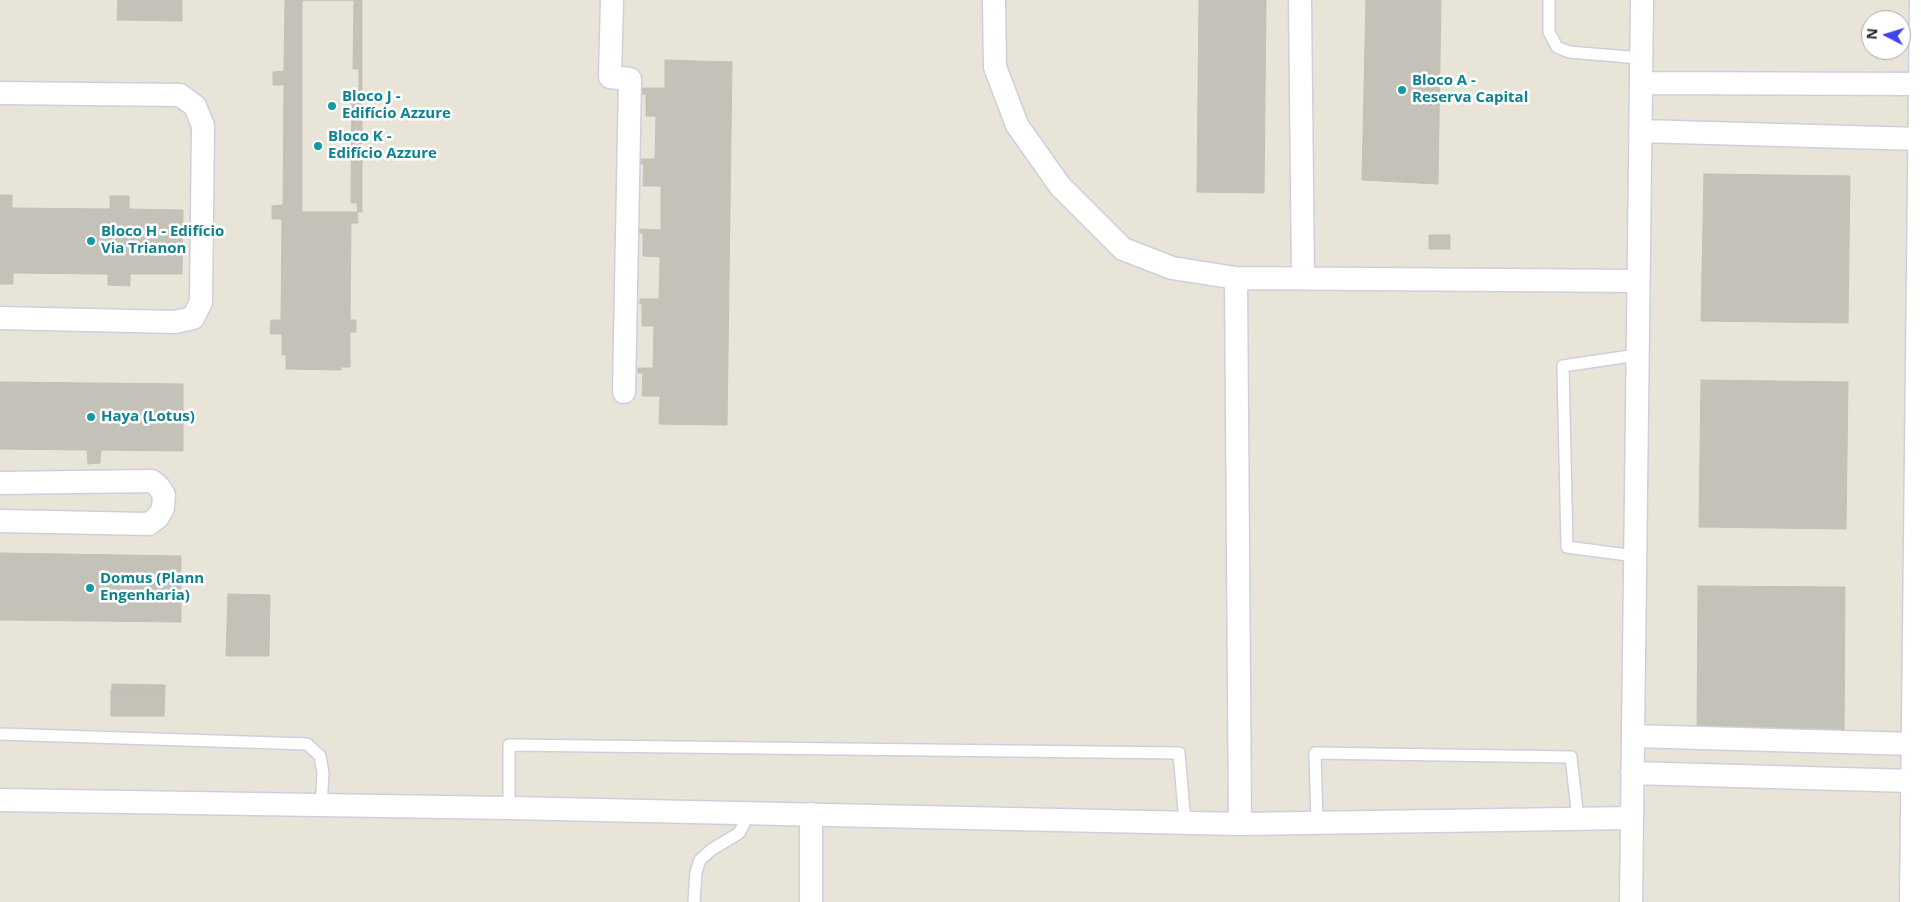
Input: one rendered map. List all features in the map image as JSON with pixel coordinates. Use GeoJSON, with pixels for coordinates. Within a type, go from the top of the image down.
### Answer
{"type":"FeatureCollection","features":[{"type":"Feature","properties":{"kind":"street"},"geometry":{"type":"LineString","coordinates":[[612,0],[610,77],[630,79],[624,392]]}},
{"type":"Feature","properties":{"kind":"street"},"geometry":{"type":"LineString","coordinates":[[994,0],[995,66],[1018,125],[1060,186],[1123,249],[1172,268],[1236,278],[1638,281]]}},
{"type":"Feature","properties":{"kind":"street"},"geometry":{"type":"LineString","coordinates":[[1300,0],[1303,278]]}},
{"type":"Feature","properties":{"kind":"street"},"geometry":{"type":"LineString","coordinates":[[1631,902],[1642,0]]}},
{"type":"Feature","properties":{"kind":"street"},"geometry":{"type":"LineString","coordinates":[[1911,902],[1916,820],[1912,781],[1919,416],[1921,0]]}},
{"type":"Feature","properties":{"kind":"street"},"geometry":{"type":"LineString","coordinates":[[1641,83],[1920,84]]}},
{"type":"Feature","properties":{"kind":"street"},"geometry":{"type":"LineString","coordinates":[[0,93],[180,95],[195,106],[203,126],[202,302],[193,318],[175,322],[0,318]]}},
{"type":"Feature","properties":{"kind":"street"},"geometry":{"type":"LineString","coordinates":[[1640,131],[1919,138]]}},
{"type":"Feature","properties":{"kind":"street"},"geometry":{"type":"LineString","coordinates":[[1236,278],[1240,824]]}},
{"type":"Feature","properties":{"kind":"street"},"geometry":{"type":"LineString","coordinates":[[0,483],[152,482],[159,487],[164,495],[163,508],[158,517],[149,524],[0,521]]}},
{"type":"Feature","properties":{"kind":"street"},"geometry":{"type":"LineString","coordinates":[[1633,736],[1913,744]]}},
{"type":"Feature","properties":{"kind":"street"},"geometry":{"type":"LineString","coordinates":[[1632,773],[1912,781]]}},
{"type":"Feature","properties":{"kind":"street"},"geometry":{"type":"LineString","coordinates":[[0,800],[509,808],[1240,824],[1632,818]]}},
{"type":"Feature","properties":{"kind":"street"},"geometry":{"type":"LineString","coordinates":[[811,814],[811,902]]}},
{"type":"Feature","properties":{"kind":"lane"},"geometry":{"type":"LineString","coordinates":[[1550,0],[1549,32],[1557,47],[1569,52],[1641,58]]}},
{"type":"Feature","properties":{"kind":"lane"},"geometry":{"type":"LineString","coordinates":[[1635,556],[1566,548],[1563,366],[1637,355]]}},
{"type":"Feature","properties":{"kind":"lane"},"geometry":{"type":"LineString","coordinates":[[0,734],[307,744],[320,756],[323,773],[322,806]]}},
{"type":"Feature","properties":{"kind":"lane"},"geometry":{"type":"LineString","coordinates":[[509,808],[509,745],[1178,754],[1185,822]]}},
{"type":"Feature","properties":{"kind":"lane"},"geometry":{"type":"LineString","coordinates":[[1317,822],[1315,753],[1571,757],[1578,819]]}},
{"type":"Feature","properties":{"kind":"lane"},"geometry":{"type":"LineString","coordinates":[[694,902],[696,872],[700,860],[711,850],[739,833],[744,824],[744,813]]}},
{"type":"Feature","properties":{"kind":"building"},"geometry":{"type":"Polygon","coordinates":[[[118,0],[182,0],[182,21],[117,20],[118,0]]]}},
{"type":"Feature","properties":{"kind":"building","name":"Bloco K - Edifício Azzure"},"geometry":{"type":"Polygon","coordinates":[[[285,0],[354,0],[353,69],[359,69],[359,90],[352,89],[351,203],[357,203],[358,223],[351,223],[350,320],[356,320],[356,332],[350,332],[350,367],[341,367],[341,370],[286,369],[286,355],[282,355],[282,334],[270,334],[271,320],[281,320],[282,219],[272,219],[272,206],[283,205],[284,85],[273,85],[273,72],[284,71],[285,0]]]}},
{"type":"Feature","properties":{"kind":"building","name":"Bloco J - Edifício Azzure"},"geometry":{"type":"Polygon","coordinates":[[[302,0],[362,0],[362,212],[302,212],[302,0]]]}},
{"type":"Feature","properties":{"kind":"building"},"geometry":{"type":"Polygon","coordinates":[[[1199,0],[1266,0],[1264,193],[1197,192],[1199,0]]]}},
{"type":"Feature","properties":{"kind":"building","name":"Bloco A - Reserva Capital"},"geometry":{"type":"Polygon","coordinates":[[[1366,0],[1441,0],[1438,184],[1362,180],[1366,0]]]}},
{"type":"Feature","properties":{"kind":"building"},"geometry":{"type":"Polygon","coordinates":[[[665,60],[732,62],[727,425],[659,424],[660,396],[642,396],[643,373],[638,373],[638,368],[653,368],[654,326],[642,326],[642,304],[640,304],[640,299],[659,299],[660,261],[660,257],[643,256],[643,233],[639,233],[639,229],[661,230],[661,186],[643,186],[644,164],[640,164],[640,159],[655,159],[656,116],[646,116],[646,94],[641,94],[641,88],[665,88],[665,60]]]}},
{"type":"Feature","properties":{"kind":"building"},"geometry":{"type":"Polygon","coordinates":[[[1704,174],[1850,176],[1848,323],[1701,321],[1704,174]]]}},
{"type":"Feature","properties":{"kind":"building","name":"Bloco H - Edifício Via Trianon"},"geometry":{"type":"Polygon","coordinates":[[[0,195],[12,195],[12,208],[110,209],[110,196],[129,196],[129,209],[183,210],[182,274],[130,274],[130,286],[108,285],[108,274],[13,273],[13,284],[0,284],[0,195]]]}},
{"type":"Feature","properties":{"kind":"building"},"geometry":{"type":"Polygon","coordinates":[[[1429,235],[1450,235],[1450,249],[1429,249],[1429,235]]]}},
{"type":"Feature","properties":{"kind":"building"},"geometry":{"type":"Polygon","coordinates":[[[1701,380],[1848,382],[1846,529],[1699,527],[1701,380]]]}},
{"type":"Feature","properties":{"kind":"building","name":"Haya (Lotus)"},"geometry":{"type":"Polygon","coordinates":[[[0,382],[183,384],[183,451],[101,450],[100,463],[88,464],[87,450],[0,449],[0,382]]]}},
{"type":"Feature","properties":{"kind":"building","name":"Domus (Plann Engenharia)"},"geometry":{"type":"Polygon","coordinates":[[[0,553],[181,556],[181,622],[0,620],[0,553]]]}},
{"type":"Feature","properties":{"kind":"building"},"geometry":{"type":"Polygon","coordinates":[[[1698,586],[1845,587],[1844,733],[1697,732],[1698,586]]]}},
{"type":"Feature","properties":{"kind":"building"},"geometry":{"type":"Polygon","coordinates":[[[228,594],[270,595],[269,656],[226,656],[228,594]]]}},
{"type":"Feature","properties":{"kind":"building"},"geometry":{"type":"Polygon","coordinates":[[[112,684],[165,685],[165,691],[112,690],[112,684]]]}},
{"type":"Feature","properties":{"kind":"building"},"geometry":{"type":"Polygon","coordinates":[[[111,690],[165,691],[164,716],[111,716],[111,690]]]}},
{"type":"Feature","properties":{"kind":"place","name":"Bloco A - Reserva Capital"},"geometry":{"type":"Point","coordinates":[1402,90]}},
{"type":"Feature","properties":{"kind":"place","name":"Bloco J - Edifício Azzure"},"geometry":{"type":"Point","coordinates":[332,106]}},
{"type":"Feature","properties":{"kind":"place","name":"Bloco K - Edifício Azzure"},"geometry":{"type":"Point","coordinates":[318,146]}},
{"type":"Feature","properties":{"kind":"place","name":"Bloco H - Edifício Via Trianon"},"geometry":{"type":"Point","coordinates":[91,241]}},
{"type":"Feature","properties":{"kind":"place","name":"Haya (Lotus)"},"geometry":{"type":"Point","coordinates":[91,417]}},
{"type":"Feature","properties":{"kind":"place","name":"Domus (Plann Engenharia)"},"geometry":{"type":"Point","coordinates":[90,588]}}]}
